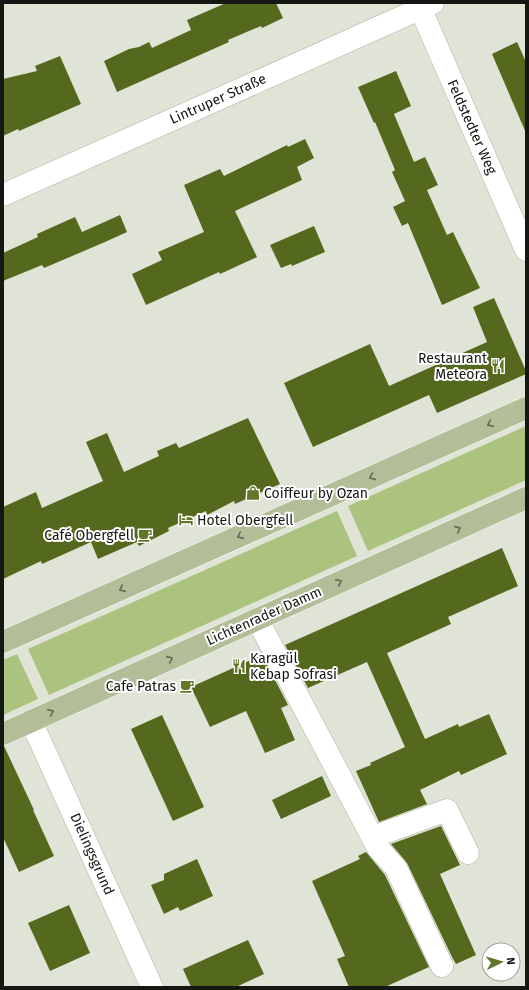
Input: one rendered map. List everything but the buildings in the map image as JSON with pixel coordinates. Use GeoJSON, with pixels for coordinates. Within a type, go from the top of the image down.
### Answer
{"type":"FeatureCollection","features":[{"type":"Feature","properties":{"kind":"main road"},"geometry":{"type":"LineString","coordinates":[[3,642],[526,408]]}},
{"type":"Feature","properties":{"kind":"main road","name":"Lichtenrader Damm"},"geometry":{"type":"LineString","coordinates":[[3,734],[526,498]]}},
{"type":"Feature","properties":{"kind":"street","name":"Lintruper Straße"},"geometry":{"type":"LineString","coordinates":[[3,195],[212,102],[424,5]]}},
{"type":"Feature","properties":{"kind":"street","name":"Feldstedter Weg"},"geometry":{"type":"LineString","coordinates":[[424,5],[526,250]]}},
{"type":"Feature","properties":{"kind":"street"},"geometry":{"type":"LineString","coordinates":[[257,619],[378,848],[396,868],[442,966]]}},
{"type":"Feature","properties":{"kind":"street","name":"Dielingsgrund"},"geometry":{"type":"LineString","coordinates":[[31,721],[152,987]]}},
{"type":"Feature","properties":{"kind":"street"},"geometry":{"type":"LineString","coordinates":[[373,838],[447,810],[468,853]]}},
{"type":"Feature","properties":{"kind":"green space"},"geometry":{"type":"Polygon","coordinates":[[[526,426],[526,480],[368,551],[348,506],[526,426]]]}},
{"type":"Feature","properties":{"kind":"green space"},"geometry":{"type":"Polygon","coordinates":[[[337,511],[357,556],[49,695],[28,649],[337,511]]]}},
{"type":"Feature","properties":{"kind":"green space"},"geometry":{"type":"Polygon","coordinates":[[[17,654],[38,699],[3,715],[3,660],[17,654]]]}},
{"type":"Feature","properties":{"kind":"place","name":"Restaurant Meteora"},"geometry":{"type":"Point","coordinates":[498,366]}},
{"type":"Feature","properties":{"kind":"place","name":"Coiffeur by Ozan"},"geometry":{"type":"Point","coordinates":[253,493]}},
{"type":"Feature","properties":{"kind":"place","name":"Hotel Obergfell"},"geometry":{"type":"Point","coordinates":[186,520]}},
{"type":"Feature","properties":{"kind":"place","name":"Café Obergfell"},"geometry":{"type":"Point","coordinates":[145,535]}},
{"type":"Feature","properties":{"kind":"place","name":"Karagül Kebap Sofrasi"},"geometry":{"type":"Point","coordinates":[239,666]}},
{"type":"Feature","properties":{"kind":"place","name":"Cafe Patras"},"geometry":{"type":"Point","coordinates":[187,686]}}]}
